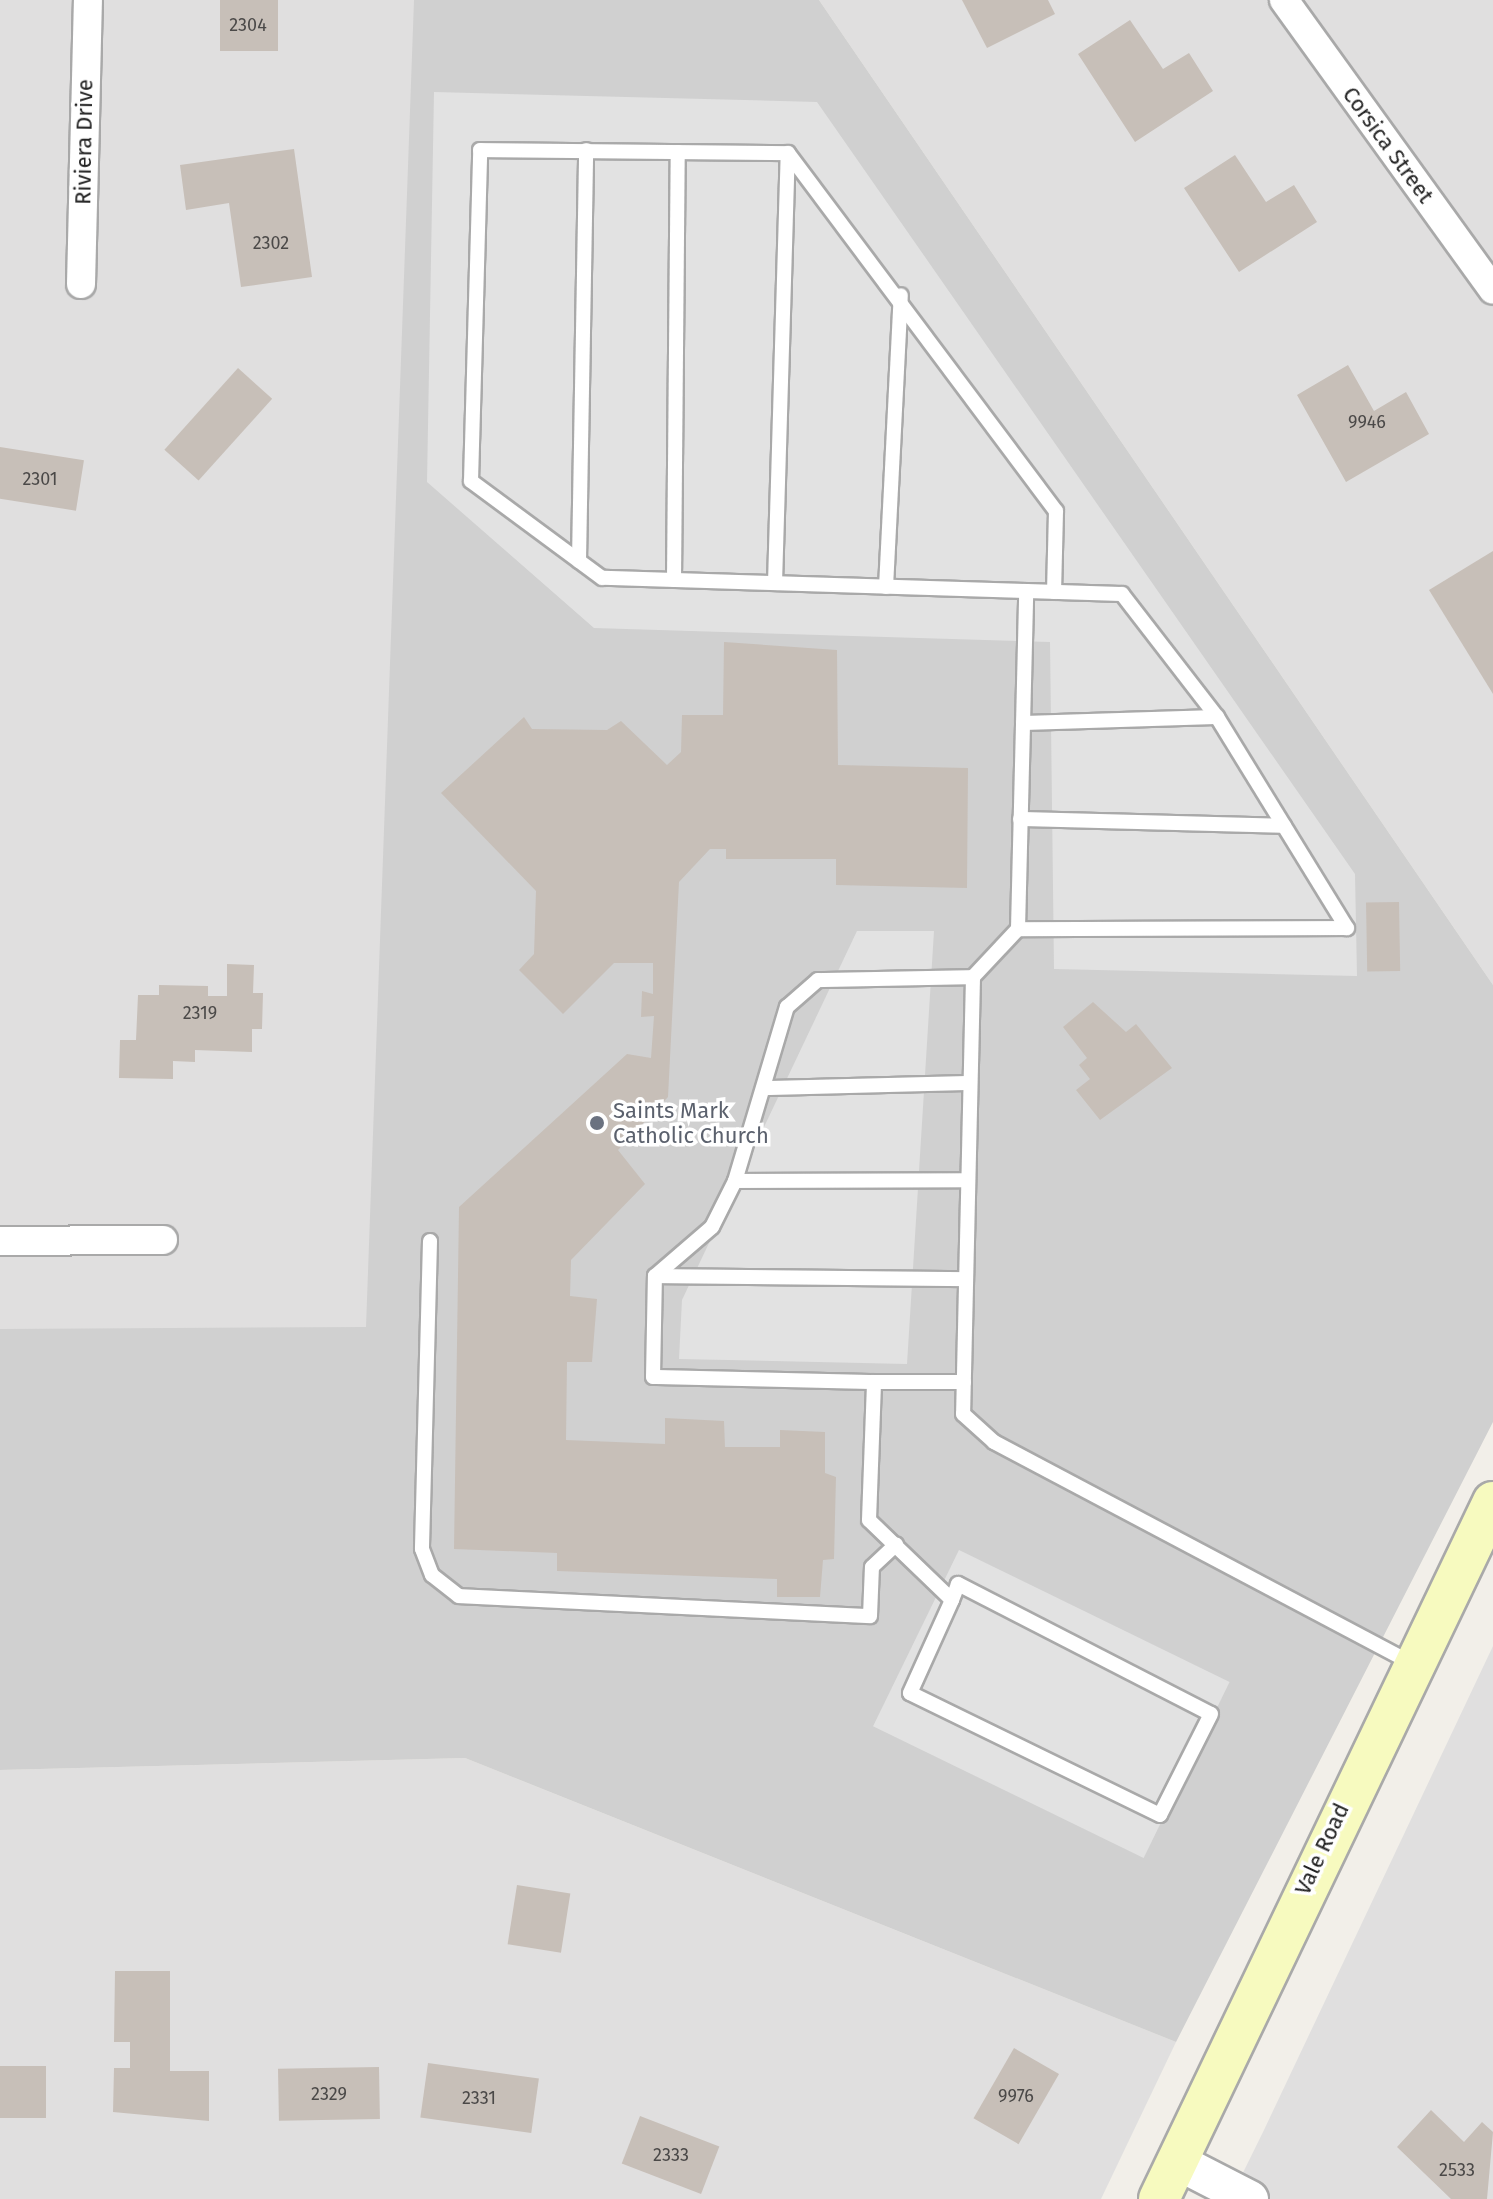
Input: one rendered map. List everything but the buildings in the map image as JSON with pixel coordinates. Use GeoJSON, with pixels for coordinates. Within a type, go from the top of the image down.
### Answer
{"type":"FeatureCollection","features":[{"type":"Feature","properties":{"kind":"main road","name":"Vale Road"},"geometry":{"type":"LineString","coordinates":[[1159,2199],[1411,1663],[1493,1502]]}},
{"type":"Feature","properties":{"kind":"street","name":"Riviera Drive"},"geometry":{"type":"LineString","coordinates":[[81,284],[88,0]]}},
{"type":"Feature","properties":{"kind":"street","name":"Corsica Street"},"geometry":{"type":"LineString","coordinates":[[1284,0],[1493,290]]}},
{"type":"Feature","properties":{"kind":"street"},"geometry":{"type":"LineString","coordinates":[[0,1241],[163,1240]]}},
{"type":"Feature","properties":{"kind":"street"},"geometry":{"type":"LineString","coordinates":[[1178,2162],[1250,2199]]}},
{"type":"Feature","properties":{"kind":"lane"},"geometry":{"type":"LineString","coordinates":[[788,153],[480,150],[471,481],[602,578],[1122,594],[1217,717],[1347,928],[1018,929]]}},
{"type":"Feature","properties":{"kind":"lane"},"geometry":{"type":"LineString","coordinates":[[579,561],[586,150]]}},
{"type":"Feature","properties":{"kind":"lane"},"geometry":{"type":"LineString","coordinates":[[674,580],[678,152]]}},
{"type":"Feature","properties":{"kind":"lane"},"geometry":{"type":"LineString","coordinates":[[788,153],[901,295],[1056,511],[1054,592]]}},
{"type":"Feature","properties":{"kind":"lane"},"geometry":{"type":"LineString","coordinates":[[775,583],[788,153]]}},
{"type":"Feature","properties":{"kind":"lane"},"geometry":{"type":"LineString","coordinates":[[886,587],[901,295]]}},
{"type":"Feature","properties":{"kind":"lane"},"geometry":{"type":"LineString","coordinates":[[1026,591],[1018,929],[973,977],[963,1414],[994,1442],[1411,1663]]}},
{"type":"Feature","properties":{"kind":"lane"},"geometry":{"type":"LineString","coordinates":[[1023,723],[1217,717]]}},
{"type":"Feature","properties":{"kind":"lane"},"geometry":{"type":"LineString","coordinates":[[1020,819],[1284,826]]}},
{"type":"Feature","properties":{"kind":"lane"},"geometry":{"type":"LineString","coordinates":[[964,1382],[653,1377],[655,1276],[712,1227],[735,1181],[767,1088],[787,1007],[818,980],[973,977]]}},
{"type":"Feature","properties":{"kind":"lane"},"geometry":{"type":"LineString","coordinates":[[767,1088],[970,1083]]}},
{"type":"Feature","properties":{"kind":"lane"},"geometry":{"type":"LineString","coordinates":[[735,1181],[968,1180]]}},
{"type":"Feature","properties":{"kind":"lane"},"geometry":{"type":"LineString","coordinates":[[430,1241],[422,1549],[432,1575],[459,1596],[870,1616],[872,1567],[896,1545]]}},
{"type":"Feature","properties":{"kind":"lane"},"geometry":{"type":"LineString","coordinates":[[655,1276],[966,1279]]}},
{"type":"Feature","properties":{"kind":"lane"},"geometry":{"type":"LineString","coordinates":[[874,1382],[869,1520],[952,1600]]}},
{"type":"Feature","properties":{"kind":"lane"},"geometry":{"type":"LineString","coordinates":[[958,1584],[1211,1714],[1160,1815],[910,1693],[952,1600],[958,1584]]}},
{"type":"Feature","properties":{"kind":"shaded area"},"geometry":{"type":"Polygon","coordinates":[[[0,0],[414,0],[414,1329],[0,1329],[0,0]]]}},
{"type":"Feature","properties":{"kind":"shaded area"},"geometry":{"type":"Polygon","coordinates":[[[414,0],[819,0],[1493,985],[1493,1422],[1176,2042],[465,1758],[0,1770],[0,1329],[366,1327],[414,0]]]}},
{"type":"Feature","properties":{"kind":"shaded area"},"geometry":{"type":"Polygon","coordinates":[[[819,0],[1493,0],[1493,985],[819,0]]]}},
{"type":"Feature","properties":{"kind":"shaded area"},"geometry":{"type":"Polygon","coordinates":[[[434,92],[817,102],[1355,874],[1357,976],[1054,969],[1050,642],[594,628],[427,482],[434,92]]]}},
{"type":"Feature","properties":{"kind":"shaded area"},"geometry":{"type":"Polygon","coordinates":[[[857,931],[934,931],[907,1364],[679,1359],[682,1300],[857,931]]]}},
{"type":"Feature","properties":{"kind":"shaded area"},"geometry":{"type":"Polygon","coordinates":[[[959,1550],[1230,1682],[1144,1858],[873,1726],[959,1550]]]}},
{"type":"Feature","properties":{"kind":"shaded area"},"geometry":{"type":"Polygon","coordinates":[[[1493,1646],[1493,2199],[1230,2199],[1264,2130],[1493,1646]]]}},
{"type":"Feature","properties":{"kind":"shaded area"},"geometry":{"type":"Polygon","coordinates":[[[465,1758],[1176,2042],[1101,2199],[0,2199],[0,1770],[465,1758]]]}},
{"type":"Feature","properties":{"kind":"place","name":"Saints Mark Catholic Church"},"geometry":{"type":"Point","coordinates":[597,1123]}}]}
